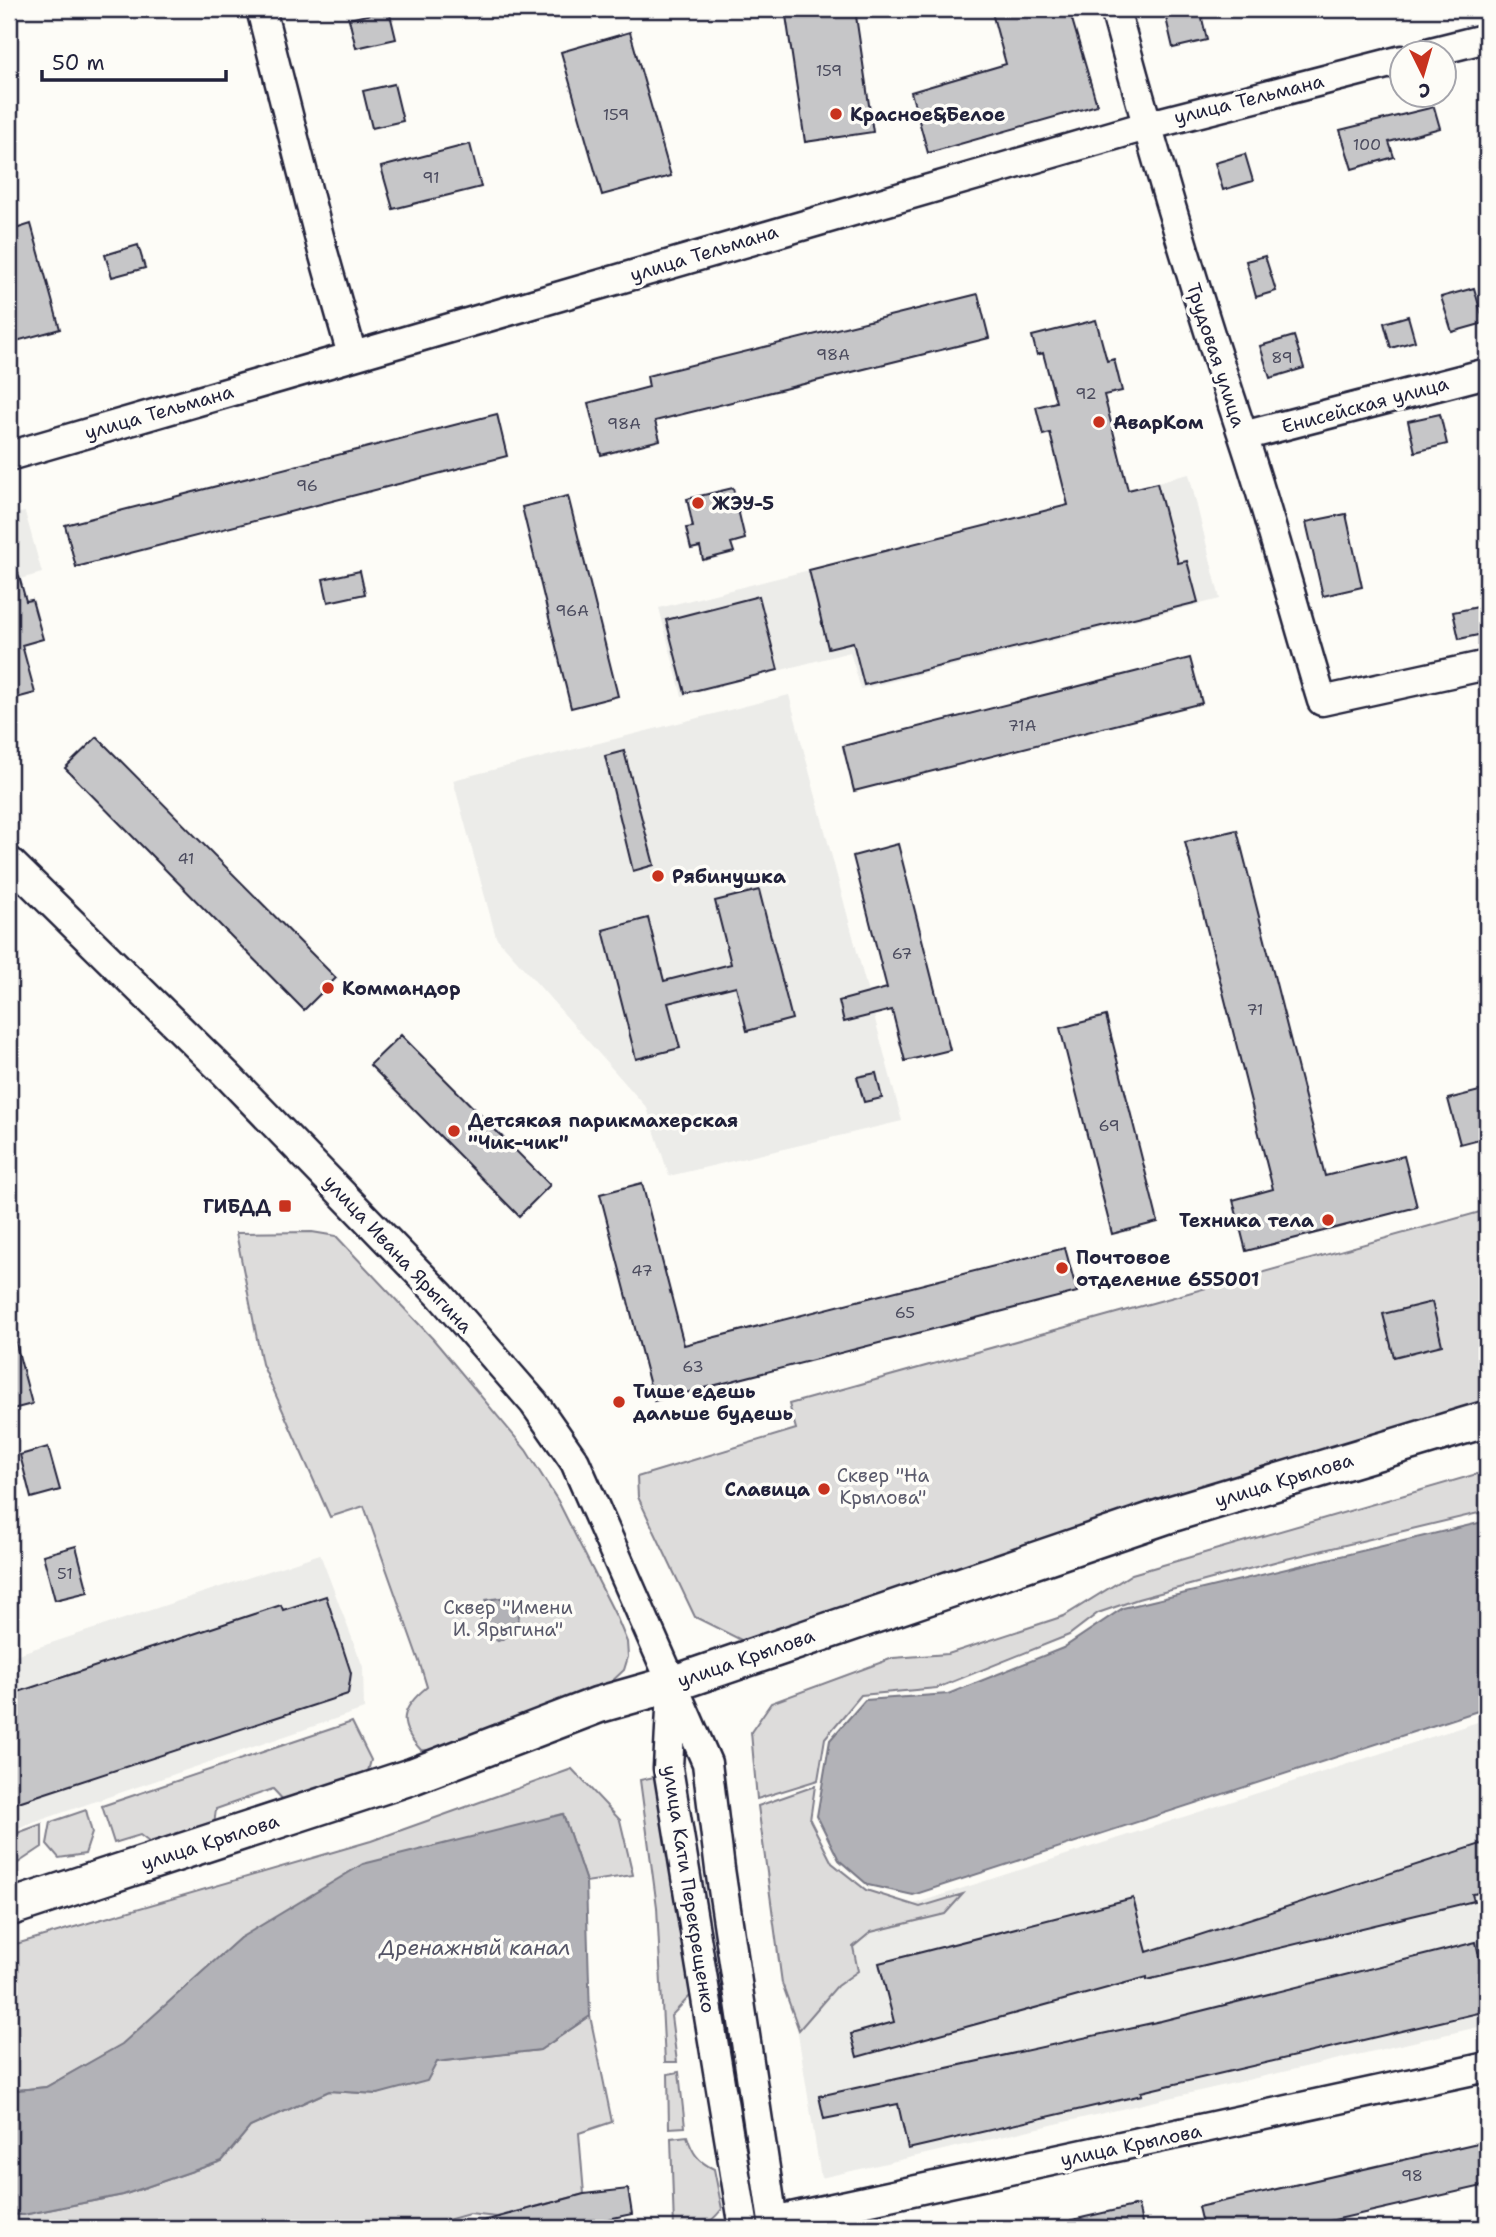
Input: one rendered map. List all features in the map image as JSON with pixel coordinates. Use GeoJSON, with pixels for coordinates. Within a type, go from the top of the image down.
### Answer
{"type":"FeatureCollection","features":[{"type":"Feature","properties":{"kind":"main road","name":"улица Крылова"},"geometry":{"type":"LineString","coordinates":[[9,1908],[413,1776],[598,1705],[673,1684],[1174,1513],[1487,1419]]}},
{"type":"Feature","properties":{"kind":"street"},"geometry":{"type":"LineString","coordinates":[[261,9],[352,355]]}},
{"type":"Feature","properties":{"kind":"street","name":"Трудовая улица"},"geometry":{"type":"LineString","coordinates":[[1115,9],[1199,307],[1243,436],[1322,701],[1487,666]]}},
{"type":"Feature","properties":{"kind":"street"},"geometry":{"type":"LineString","coordinates":[[1458,45],[1487,38]]}},
{"type":"Feature","properties":{"kind":"street","name":"улица Тельмана"},"geometry":{"type":"LineString","coordinates":[[9,456],[1146,126],[1388,64]]}},
{"type":"Feature","properties":{"kind":"street","name":"Енисейская улица"},"geometry":{"type":"LineString","coordinates":[[1243,436],[1487,373]]}},
{"type":"Feature","properties":{"kind":"street","name":"улица Ивана Ярыгина"},"geometry":{"type":"LineString","coordinates":[[9,861],[22,893],[265,1114],[441,1296],[534,1403],[575,1462],[673,1684]]}},
{"type":"Feature","properties":{"kind":"street","name":"улица Кати Перекрещенко"},"geometry":{"type":"LineString","coordinates":[[673,1684],[707,1763],[720,1869],[774,2225]]}},
{"type":"Feature","properties":{"kind":"street","name":"улица Кати Перекрещенко"},"geometry":{"type":"LineString","coordinates":[[673,1684],[668,1768],[744,2228]]}},
{"type":"Feature","properties":{"kind":"street","name":"улица Крылова"},"geometry":{"type":"LineString","coordinates":[[774,2225],[1487,2067]]}},
{"type":"Feature","properties":{"kind":"shaded area"},"geometry":{"type":"Polygon","coordinates":[[[1189,474],[1220,599],[861,689],[850,652],[682,696],[659,608],[1189,474]]]}},
{"type":"Feature","properties":{"kind":"shaded area"},"geometry":{"type":"Polygon","coordinates":[[[25,512],[42,573],[9,582],[9,515],[25,512]]]}},
{"type":"Feature","properties":{"kind":"shaded area","name":"Рябинушка"},"geometry":{"type":"Polygon","coordinates":[[[789,695],[902,1121],[669,1176],[647,1108],[496,937],[453,780],[789,695]]]}},
{"type":"Feature","properties":{"kind":"shaded area"},"geometry":{"type":"Polygon","coordinates":[[[320,1554],[363,1667],[364,1709],[9,1831],[9,1657],[320,1554]]]}},
{"type":"Feature","properties":{"kind":"shaded area"},"geometry":{"type":"Polygon","coordinates":[[[1487,1719],[1487,2025],[821,2178],[784,1946],[1487,1719]]]}},
{"type":"Feature","properties":{"kind":"green space","name":"Сквер \"На Крылова\""},"geometry":{"type":"Polygon","coordinates":[[[1487,1210],[1487,1400],[1151,1505],[743,1641],[695,1617],[638,1497],[637,1477],[796,1429],[789,1404],[1487,1210]]]}},
{"type":"Feature","properties":{"kind":"green space","name":"Сквер \"Имени И. Ярыгина\""},"geometry":{"type":"Polygon","coordinates":[[[312,1232],[336,1236],[433,1339],[526,1450],[558,1501],[627,1642],[628,1657],[624,1670],[607,1686],[434,1751],[421,1750],[413,1741],[405,1724],[405,1717],[412,1702],[427,1687],[420,1664],[364,1506],[330,1517],[262,1364],[236,1233],[312,1232]]]}},
{"type":"Feature","properties":{"kind":"green space"},"geometry":{"type":"Polygon","coordinates":[[[1487,1471],[1487,1511],[1278,1561],[1138,1599],[1098,1613],[1069,1635],[937,1688],[861,1695],[825,1738],[818,1780],[757,1799],[751,1732],[771,1703],[893,1658],[948,1654],[1064,1616],[1132,1574],[1487,1471]]]}},
{"type":"Feature","properties":{"kind":"green space"},"geometry":{"type":"Polygon","coordinates":[[[352,1722],[371,1760],[367,1775],[286,1803],[273,1789],[216,1809],[214,1825],[154,1846],[140,1835],[114,1843],[102,1806],[352,1722]]]}},
{"type":"Feature","properties":{"kind":"green space"},"geometry":{"type":"Polygon","coordinates":[[[572,1769],[620,1820],[633,1875],[586,1882],[563,1814],[240,1938],[123,2044],[46,2087],[9,2091],[9,1946],[371,1841],[572,1769]]]}},
{"type":"Feature","properties":{"kind":"green space"},"geometry":{"type":"Polygon","coordinates":[[[659,1776],[692,1994],[671,2016],[677,2062],[665,2062],[657,1907],[640,1780],[659,1776]]]}},
{"type":"Feature","properties":{"kind":"green space"},"geometry":{"type":"Polygon","coordinates":[[[815,1786],[810,1820],[832,1863],[866,1890],[920,1907],[963,1894],[945,1914],[871,1932],[853,1947],[858,1971],[837,1986],[799,2030],[782,1983],[758,1806],[815,1786]]]}},
{"type":"Feature","properties":{"kind":"green space"},"geometry":{"type":"Polygon","coordinates":[[[86,1810],[92,1833],[85,1854],[59,1858],[47,1844],[51,1822],[86,1810]]]}},
{"type":"Feature","properties":{"kind":"green space"},"geometry":{"type":"Polygon","coordinates":[[[42,1824],[42,1847],[9,1869],[9,1836],[42,1824]]]}},
{"type":"Feature","properties":{"kind":"green space"},"geometry":{"type":"Polygon","coordinates":[[[590,2016],[612,2122],[579,2133],[584,2194],[497,2217],[469,2214],[426,2226],[395,2228],[9,2228],[9,2214],[23,2215],[123,2195],[222,2161],[250,2127],[329,2091],[378,2094],[436,2062],[540,2050],[590,2016]]]}},
{"type":"Feature","properties":{"kind":"green space"},"geometry":{"type":"Polygon","coordinates":[[[679,2072],[685,2127],[669,2128],[668,2074],[679,2072]]]}},
{"type":"Feature","properties":{"kind":"green space"},"geometry":{"type":"Polygon","coordinates":[[[687,2136],[696,2156],[714,2169],[722,2209],[701,2226],[674,2228],[671,2138],[687,2136]]]}},
{"type":"Feature","properties":{"kind":"water"},"geometry":{"type":"Polygon","coordinates":[[[1487,1521],[1487,1708],[913,1895],[868,1885],[839,1860],[817,1816],[830,1740],[865,1700],[948,1694],[1063,1648],[1123,1608],[1487,1521]]]}},
{"type":"Feature","properties":{"kind":"water"},"geometry":{"type":"Polygon","coordinates":[[[514,1596],[519,1610],[518,1623],[511,1633],[498,1641],[479,1627],[486,1600],[514,1596]]]}},
{"type":"Feature","properties":{"kind":"water","name":"Дренажный канал"},"geometry":{"type":"Polygon","coordinates":[[[563,1814],[586,1882],[590,2016],[540,2050],[437,2062],[427,2081],[378,2094],[329,2091],[250,2127],[222,2161],[123,2195],[23,2215],[9,2214],[9,2091],[46,2087],[122,2044],[240,1938],[363,1864],[563,1814]]]}},
{"type":"Feature","properties":{"kind":"building"},"geometry":{"type":"Polygon","coordinates":[[[785,9],[855,9],[873,132],[805,142],[785,9]]]}},
{"type":"Feature","properties":{"kind":"building"},"geometry":{"type":"Polygon","coordinates":[[[991,9],[1069,9],[1097,105],[928,153],[911,92],[1006,64],[991,9]]]}},
{"type":"Feature","properties":{"kind":"building"},"geometry":{"type":"Polygon","coordinates":[[[389,10],[396,39],[356,48],[349,19],[389,10]]]}},
{"type":"Feature","properties":{"kind":"building"},"geometry":{"type":"Polygon","coordinates":[[[1200,10],[1207,40],[1173,48],[1166,18],[1200,10]]]}},
{"type":"Feature","properties":{"kind":"building"},"geometry":{"type":"Polygon","coordinates":[[[630,32],[671,176],[602,195],[561,52],[630,32]]]}},
{"type":"Feature","properties":{"kind":"building"},"geometry":{"type":"Polygon","coordinates":[[[394,84],[403,121],[372,128],[363,91],[394,84]]]}},
{"type":"Feature","properties":{"kind":"building"},"geometry":{"type":"Polygon","coordinates":[[[1430,108],[1434,108],[1440,128],[1389,142],[1394,157],[1352,169],[1340,130],[1430,108]]]}},
{"type":"Feature","properties":{"kind":"building"},"geometry":{"type":"Polygon","coordinates":[[[470,144],[481,187],[393,209],[381,167],[470,144]]]}},
{"type":"Feature","properties":{"kind":"building"},"geometry":{"type":"Polygon","coordinates":[[[1245,154],[1253,181],[1223,190],[1215,163],[1245,154]]]}},
{"type":"Feature","properties":{"kind":"building"},"geometry":{"type":"Polygon","coordinates":[[[31,224],[60,329],[9,343],[9,231],[31,224]]]}},
{"type":"Feature","properties":{"kind":"building"},"geometry":{"type":"Polygon","coordinates":[[[138,245],[145,268],[112,277],[105,255],[138,245]]]}},
{"type":"Feature","properties":{"kind":"building"},"geometry":{"type":"Polygon","coordinates":[[[1265,256],[1276,291],[1256,297],[1246,261],[1265,256]]]}},
{"type":"Feature","properties":{"kind":"building"},"geometry":{"type":"Polygon","coordinates":[[[1474,288],[1484,323],[1452,332],[1441,297],[1474,288]]]}},
{"type":"Feature","properties":{"kind":"building"},"geometry":{"type":"Polygon","coordinates":[[[978,294],[989,338],[655,421],[660,440],[601,455],[588,403],[649,387],[647,376],[978,294]]]}},
{"type":"Feature","properties":{"kind":"building"},"geometry":{"type":"Polygon","coordinates":[[[1408,316],[1415,341],[1391,348],[1384,323],[1408,316]]]}},
{"type":"Feature","properties":{"kind":"building"},"geometry":{"type":"Polygon","coordinates":[[[1096,320],[1107,361],[1114,359],[1122,391],[1104,395],[1128,490],[1157,483],[1178,563],[1187,561],[1198,602],[864,685],[853,642],[828,648],[809,570],[1068,505],[1050,433],[1043,435],[1036,407],[1056,402],[1043,353],[1037,355],[1032,336],[1096,320]]]}},
{"type":"Feature","properties":{"kind":"building"},"geometry":{"type":"Polygon","coordinates":[[[1294,336],[1304,368],[1270,378],[1260,346],[1294,336]]]}},
{"type":"Feature","properties":{"kind":"building"},"geometry":{"type":"Polygon","coordinates":[[[497,414],[507,456],[76,567],[65,525],[497,414]]]}},
{"type":"Feature","properties":{"kind":"building"},"geometry":{"type":"Polygon","coordinates":[[[1440,414],[1447,444],[1415,452],[1408,421],[1440,414]]]}},
{"type":"Feature","properties":{"kind":"building"},"geometry":{"type":"Polygon","coordinates":[[[733,488],[745,539],[731,543],[734,552],[703,560],[700,547],[691,549],[686,528],[693,527],[687,499],[733,488]]]}},
{"type":"Feature","properties":{"kind":"building"},"geometry":{"type":"Polygon","coordinates":[[[568,496],[618,696],[571,708],[522,507],[568,496]]]}},
{"type":"Feature","properties":{"kind":"building"},"geometry":{"type":"Polygon","coordinates":[[[1346,514],[1362,587],[1323,596],[1306,522],[1346,514]]]}},
{"type":"Feature","properties":{"kind":"building"},"geometry":{"type":"Polygon","coordinates":[[[15,562],[26,601],[32,600],[43,639],[22,645],[35,693],[9,700],[9,563],[15,562]]]}},
{"type":"Feature","properties":{"kind":"building"},"geometry":{"type":"Polygon","coordinates":[[[360,571],[365,594],[328,602],[323,579],[360,571]]]}},
{"type":"Feature","properties":{"kind":"building"},"geometry":{"type":"Polygon","coordinates":[[[759,596],[778,670],[685,693],[666,620],[759,596]]]}},
{"type":"Feature","properties":{"kind":"building"},"geometry":{"type":"Polygon","coordinates":[[[1478,607],[1483,634],[1459,639],[1453,612],[1478,607]]]}},
{"type":"Feature","properties":{"kind":"building"},"geometry":{"type":"Polygon","coordinates":[[[1190,658],[1202,703],[854,791],[843,746],[1190,658]]]}},
{"type":"Feature","properties":{"kind":"building"},"geometry":{"type":"Polygon","coordinates":[[[97,737],[336,978],[304,1010],[65,768],[97,737]]]}},
{"type":"Feature","properties":{"kind":"building"},"geometry":{"type":"Polygon","coordinates":[[[624,751],[654,865],[633,871],[605,756],[624,751]]]}},
{"type":"Feature","properties":{"kind":"building"},"geometry":{"type":"Polygon","coordinates":[[[1237,830],[1325,1176],[1404,1156],[1417,1207],[1246,1251],[1233,1200],[1273,1189],[1185,842],[1237,830]]]}},
{"type":"Feature","properties":{"kind":"building"},"geometry":{"type":"Polygon","coordinates":[[[898,844],[950,1050],[905,1061],[892,1010],[844,1022],[839,1001],[887,988],[853,856],[898,844]]]}},
{"type":"Feature","properties":{"kind":"building"},"geometry":{"type":"Polygon","coordinates":[[[759,890],[792,1019],[747,1031],[736,986],[668,1003],[680,1048],[636,1059],[603,930],[648,918],[664,981],[731,964],[715,901],[759,890]]]}},
{"type":"Feature","properties":{"kind":"building"},"geometry":{"type":"Polygon","coordinates":[[[1106,1016],[1158,1222],[1112,1234],[1060,1028],[1106,1016]]]}},
{"type":"Feature","properties":{"kind":"building"},"geometry":{"type":"Polygon","coordinates":[[[401,1035],[550,1185],[519,1216],[370,1065],[401,1035]]]}},
{"type":"Feature","properties":{"kind":"building"},"geometry":{"type":"Polygon","coordinates":[[[876,1073],[882,1098],[864,1102],[857,1077],[876,1073]]]}},
{"type":"Feature","properties":{"kind":"building"},"geometry":{"type":"Polygon","coordinates":[[[1487,1089],[1487,1137],[1460,1144],[1448,1099],[1487,1089]]]}},
{"type":"Feature","properties":{"kind":"building"},"geometry":{"type":"Polygon","coordinates":[[[642,1183],[684,1345],[1065,1248],[1077,1292],[654,1401],[600,1194],[642,1183]]]}},
{"type":"Feature","properties":{"kind":"building"},"geometry":{"type":"Polygon","coordinates":[[[1432,1302],[1442,1345],[1394,1357],[1383,1314],[1432,1302]]]}},
{"type":"Feature","properties":{"kind":"building"},"geometry":{"type":"Polygon","coordinates":[[[15,1340],[32,1404],[9,1410],[9,1341],[15,1340]]]}},
{"type":"Feature","properties":{"kind":"building"},"geometry":{"type":"Polygon","coordinates":[[[48,1447],[60,1490],[31,1498],[20,1455],[48,1447]]]}},
{"type":"Feature","properties":{"kind":"building"},"geometry":{"type":"Polygon","coordinates":[[[76,1546],[88,1592],[55,1600],[43,1555],[76,1546]]]}},
{"type":"Feature","properties":{"kind":"building"},"geometry":{"type":"Polygon","coordinates":[[[326,1596],[351,1673],[348,1694],[9,1805],[9,1695],[281,1605],[283,1610],[326,1596]]]}},
{"type":"Feature","properties":{"kind":"building"},"geometry":{"type":"Polygon","coordinates":[[[1487,1842],[1487,1892],[1472,1894],[1474,1901],[1147,1980],[1147,1977],[857,2057],[851,2034],[894,2022],[879,1963],[1133,1898],[1147,1952],[1487,1842]]]}},
{"type":"Feature","properties":{"kind":"building"},"geometry":{"type":"Polygon","coordinates":[[[1476,1942],[1487,1993],[1487,2011],[908,2149],[898,2104],[824,2119],[819,2096],[1161,2021],[1476,1942]]]}},
{"type":"Feature","properties":{"kind":"building"},"geometry":{"type":"Polygon","coordinates":[[[1482,2142],[1487,2164],[1487,2185],[1299,2228],[1203,2228],[1198,2207],[1482,2142]]]}},
{"type":"Feature","properties":{"kind":"building"},"geometry":{"type":"Polygon","coordinates":[[[628,2189],[632,2214],[564,2228],[481,2228],[480,2222],[584,2194],[628,2189]]]}},
{"type":"Feature","properties":{"kind":"building"},"geometry":{"type":"Polygon","coordinates":[[[1138,2205],[1143,2228],[1073,2228],[1072,2220],[1138,2205]]]}},
{"type":"Feature","properties":{"kind":"place","name":"Красное&Белое"},"geometry":{"type":"Point","coordinates":[836,114]}},
{"type":"Feature","properties":{"kind":"place","name":"АварКом"},"geometry":{"type":"Point","coordinates":[1099,422]}},
{"type":"Feature","properties":{"kind":"place","name":"ЖЭУ-5"},"geometry":{"type":"Point","coordinates":[698,503]}},
{"type":"Feature","properties":{"kind":"place","name":"Рябинушка"},"geometry":{"type":"Point","coordinates":[658,876]}},
{"type":"Feature","properties":{"kind":"place","name":"Коммандор"},"geometry":{"type":"Point","coordinates":[328,988]}},
{"type":"Feature","properties":{"kind":"place","name":"Детсякая парикмахерская \"Чик-чик\""},"geometry":{"type":"Point","coordinates":[454,1131]}},
{"type":"Feature","properties":{"kind":"place","name":"ГИБДД"},"geometry":{"type":"Point","coordinates":[285,1206]}},
{"type":"Feature","properties":{"kind":"place","name":"Техника тела"},"geometry":{"type":"Point","coordinates":[1328,1220]}},
{"type":"Feature","properties":{"kind":"place","name":"Почтовое отделение 655001"},"geometry":{"type":"Point","coordinates":[1062,1268]}},
{"type":"Feature","properties":{"kind":"place","name":"Тише едешь дальше будешь"},"geometry":{"type":"Point","coordinates":[619,1402]}},
{"type":"Feature","properties":{"kind":"place","name":"Славица"},"geometry":{"type":"Point","coordinates":[824,1489]}}]}
